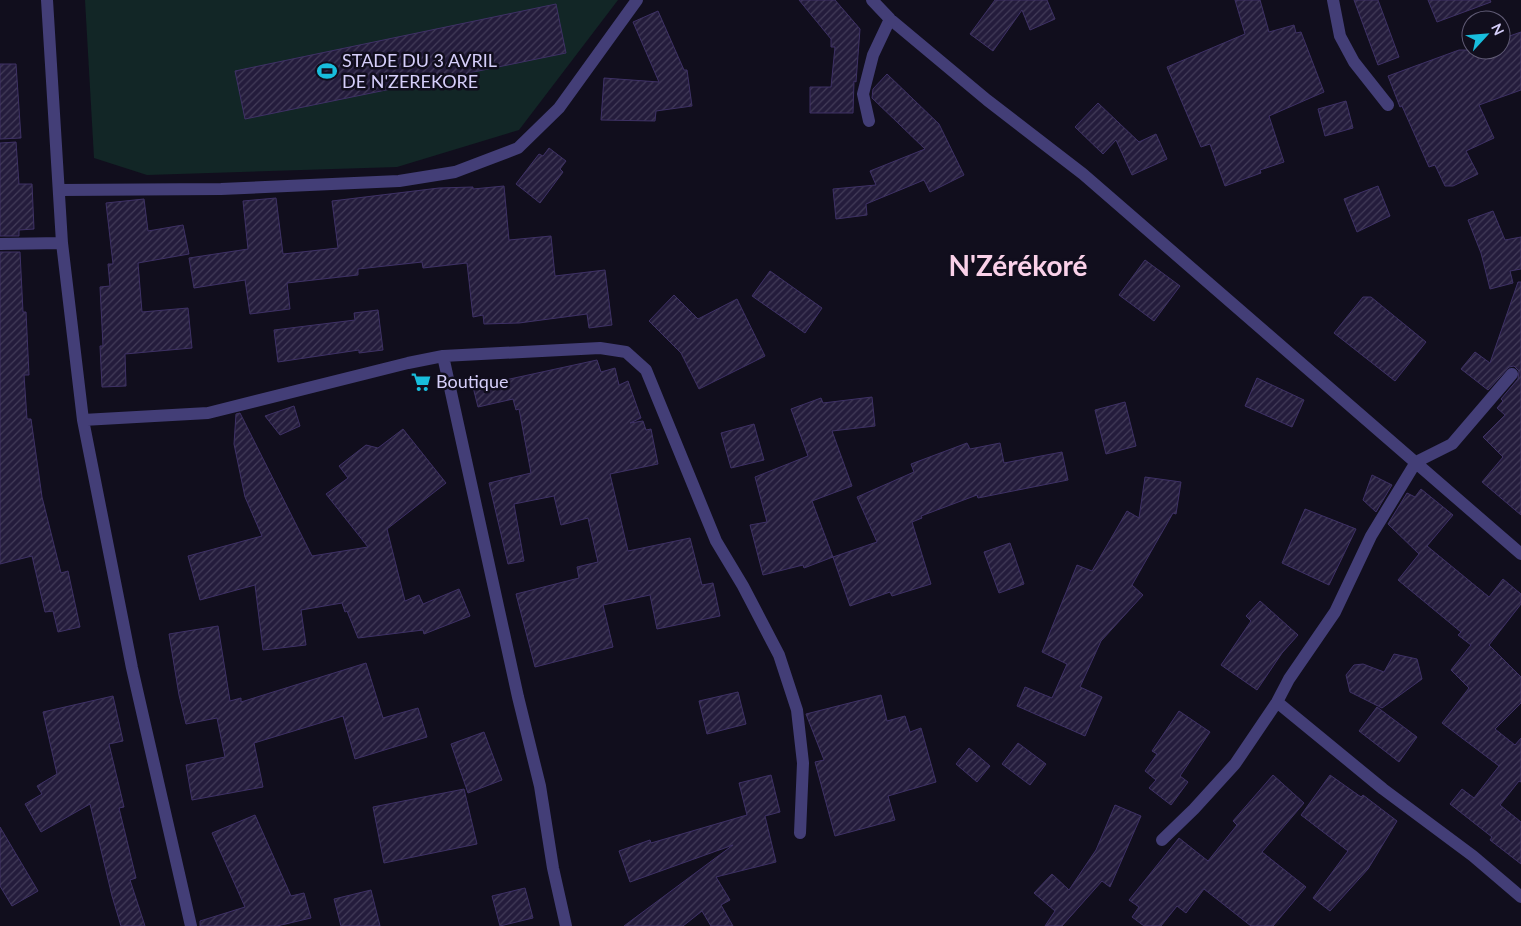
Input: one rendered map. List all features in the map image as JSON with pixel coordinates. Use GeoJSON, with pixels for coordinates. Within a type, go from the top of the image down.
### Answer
{"type":"FeatureCollection","features":[{"type":"Feature","properties":{"kind":"street"},"geometry":{"type":"LineString","coordinates":[[47,0],[62,243],[83,420],[132,668],[191,926]]}},
{"type":"Feature","properties":{"kind":"street"},"geometry":{"type":"LineString","coordinates":[[60,190],[221,188],[399,181],[455,172],[518,148],[559,108],[638,0]]}},
{"type":"Feature","properties":{"kind":"street"},"geometry":{"type":"LineString","coordinates":[[872,0],[890,19],[987,100],[1083,174],[1521,554]]}},
{"type":"Feature","properties":{"kind":"street"},"geometry":{"type":"LineString","coordinates":[[1333,0],[1340,36],[1354,62],[1388,105]]}},
{"type":"Feature","properties":{"kind":"street"},"geometry":{"type":"LineString","coordinates":[[869,121],[862,94],[873,55],[890,19]]}},
{"type":"Feature","properties":{"kind":"street"},"geometry":{"type":"LineString","coordinates":[[0,244],[62,243]]}},
{"type":"Feature","properties":{"kind":"street"},"geometry":{"type":"LineString","coordinates":[[83,420],[208,413],[408,362],[443,356],[600,348],[626,352],[646,370],[716,541],[743,586],[779,655],[798,710],[803,763],[800,833]]}},
{"type":"Feature","properties":{"kind":"street"},"geometry":{"type":"LineString","coordinates":[[443,356],[518,697],[540,786],[553,868],[566,926]]}},
{"type":"Feature","properties":{"kind":"street"},"geometry":{"type":"LineString","coordinates":[[1162,840],[1194,809],[1235,764],[1277,702],[1289,679],[1335,612],[1371,536],[1416,462],[1452,444],[1512,374]]}},
{"type":"Feature","properties":{"kind":"street"},"geometry":{"type":"LineString","coordinates":[[1277,702],[1383,789],[1473,856],[1521,897]]}},
{"type":"Feature","properties":{"kind":"green space","name":"STADE DU 3 AVRIL DE N'ZEREKORE"},"geometry":{"type":"Polygon","coordinates":[[[85,0],[618,0],[519,130],[397,167],[147,175],[94,158],[85,0]]]}},
{"type":"Feature","properties":{"kind":"building"},"geometry":{"type":"Polygon","coordinates":[[[799,0],[835,0],[860,29],[856,82],[854,81],[853,113],[810,113],[810,87],[831,87],[835,47],[831,47],[831,39],[799,0]]]}},
{"type":"Feature","properties":{"kind":"building"},"geometry":{"type":"Polygon","coordinates":[[[995,0],[1047,0],[1055,19],[1030,30],[1022,10],[993,51],[970,34],[995,0]]]}},
{"type":"Feature","properties":{"kind":"building"},"geometry":{"type":"Polygon","coordinates":[[[1235,0],[1260,0],[1269,32],[1294,25],[1296,33],[1301,32],[1324,92],[1269,116],[1284,162],[1260,170],[1261,173],[1225,186],[1210,144],[1201,147],[1167,67],[1245,34],[1235,0]]]}},
{"type":"Feature","properties":{"kind":"building"},"geometry":{"type":"Polygon","coordinates":[[[1354,0],[1378,0],[1399,57],[1378,65],[1354,0]]]}},
{"type":"Feature","properties":{"kind":"building"},"geometry":{"type":"Polygon","coordinates":[[[1428,0],[1490,0],[1491,2],[1469,10],[1461,10],[1461,13],[1437,22],[1428,0]]]}},
{"type":"Feature","properties":{"kind":"building"},"geometry":{"type":"Polygon","coordinates":[[[556,4],[566,53],[245,119],[235,71],[556,4]]]}},
{"type":"Feature","properties":{"kind":"building"},"geometry":{"type":"Polygon","coordinates":[[[658,11],[684,70],[687,70],[692,106],[656,111],[655,121],[601,120],[604,78],[659,82],[633,22],[658,11]]]}},
{"type":"Feature","properties":{"kind":"building"},"geometry":{"type":"Polygon","coordinates":[[[1521,32],[1521,90],[1479,105],[1494,138],[1466,151],[1478,174],[1453,186],[1445,186],[1435,165],[1429,167],[1402,106],[1400,107],[1388,76],[1459,50],[1461,50],[1461,60],[1511,60],[1511,36],[1521,32]]]}},
{"type":"Feature","properties":{"kind":"building"},"geometry":{"type":"Polygon","coordinates":[[[0,64],[16,64],[21,138],[0,139],[0,64]]]}},
{"type":"Feature","properties":{"kind":"building"},"geometry":{"type":"Polygon","coordinates":[[[887,74],[939,124],[964,175],[930,192],[924,180],[866,204],[867,215],[836,219],[833,189],[876,185],[870,171],[925,149],[872,98],[873,89],[887,74]]]}},
{"type":"Feature","properties":{"kind":"building"},"geometry":{"type":"Polygon","coordinates":[[[1346,101],[1353,128],[1325,136],[1318,109],[1346,101]]]}},
{"type":"Feature","properties":{"kind":"building"},"geometry":{"type":"Polygon","coordinates":[[[1098,103],[1139,142],[1156,134],[1167,159],[1132,175],[1116,140],[1103,154],[1075,127],[1098,103]]]}},
{"type":"Feature","properties":{"kind":"building"},"geometry":{"type":"Polygon","coordinates":[[[16,142],[19,184],[32,184],[34,229],[19,230],[19,236],[0,236],[0,143],[16,142]]]}},
{"type":"Feature","properties":{"kind":"building"},"geometry":{"type":"Polygon","coordinates":[[[549,148],[566,161],[560,169],[563,172],[540,203],[516,184],[539,154],[543,156],[549,148]]]}},
{"type":"Feature","properties":{"kind":"building"},"geometry":{"type":"Polygon","coordinates":[[[504,186],[509,240],[551,236],[555,276],[605,270],[612,325],[589,328],[587,314],[519,323],[484,324],[483,315],[473,317],[467,263],[423,268],[422,262],[358,269],[358,275],[287,283],[290,309],[250,314],[245,280],[194,288],[189,258],[248,249],[243,201],[276,198],[283,254],[338,248],[332,201],[439,188],[473,187],[473,189],[504,186]]]}},
{"type":"Feature","properties":{"kind":"building"},"geometry":{"type":"Polygon","coordinates":[[[1378,186],[1390,216],[1357,232],[1344,199],[1378,186]]]}},
{"type":"Feature","properties":{"kind":"building"},"geometry":{"type":"Polygon","coordinates":[[[144,199],[148,231],[183,225],[189,254],[138,263],[142,312],[188,308],[192,348],[125,354],[126,386],[102,387],[100,346],[103,346],[100,287],[110,286],[108,264],[113,264],[106,203],[144,199]]]}},
{"type":"Feature","properties":{"kind":"building"},"geometry":{"type":"Polygon","coordinates":[[[1493,211],[1505,240],[1521,237],[1521,269],[1510,271],[1513,283],[1490,289],[1481,253],[1468,220],[1493,211]]]}},
{"type":"Feature","properties":{"kind":"building"},"geometry":{"type":"Polygon","coordinates":[[[0,252],[20,252],[23,312],[26,312],[29,375],[24,375],[27,419],[31,419],[42,497],[61,573],[68,571],[80,627],[58,632],[53,611],[45,612],[32,556],[0,564],[0,252]]]}},
{"type":"Feature","properties":{"kind":"building"},"geometry":{"type":"Polygon","coordinates":[[[1145,260],[1180,286],[1154,321],[1119,295],[1145,260]]]}},
{"type":"Feature","properties":{"kind":"building"},"geometry":{"type":"Polygon","coordinates":[[[770,271],[822,308],[805,333],[752,296],[770,271]]]}},
{"type":"Feature","properties":{"kind":"building"},"geometry":{"type":"Polygon","coordinates":[[[1518,282],[1521,282],[1521,515],[1482,482],[1503,457],[1483,437],[1505,415],[1497,408],[1503,401],[1501,399],[1518,379],[1519,371],[1514,366],[1509,367],[1488,390],[1461,369],[1475,352],[1490,363],[1518,282]]]}},
{"type":"Feature","properties":{"kind":"building"},"geometry":{"type":"Polygon","coordinates":[[[674,295],[698,319],[737,299],[765,356],[699,389],[681,353],[649,321],[674,295]]]}},
{"type":"Feature","properties":{"kind":"building"},"geometry":{"type":"Polygon","coordinates":[[[1363,297],[1371,297],[1426,342],[1395,381],[1334,333],[1363,297]]]}},
{"type":"Feature","properties":{"kind":"building"},"geometry":{"type":"Polygon","coordinates":[[[378,310],[383,350],[359,353],[359,350],[278,362],[274,330],[355,320],[354,313],[378,310]]]}},
{"type":"Feature","properties":{"kind":"building"},"geometry":{"type":"Polygon","coordinates":[[[597,360],[601,372],[615,368],[619,385],[628,381],[641,418],[630,423],[643,421],[646,430],[651,429],[658,464],[610,474],[628,551],[690,538],[702,585],[713,583],[720,616],[657,629],[650,595],[603,605],[613,647],[535,667],[516,594],[579,578],[577,567],[598,562],[588,518],[561,525],[554,496],[514,504],[524,561],[508,564],[489,483],[531,473],[519,409],[516,410],[513,399],[478,407],[473,387],[597,360]]]}},
{"type":"Feature","properties":{"kind":"building"},"geometry":{"type":"Polygon","coordinates":[[[1257,378],[1304,400],[1292,427],[1245,406],[1257,378]]]}},
{"type":"Feature","properties":{"kind":"building"},"geometry":{"type":"Polygon","coordinates":[[[872,397],[875,426],[832,431],[852,486],[812,501],[833,557],[804,568],[803,565],[763,575],[750,525],[767,522],[755,477],[808,456],[791,409],[821,398],[823,403],[872,397]]]}},
{"type":"Feature","properties":{"kind":"building"},"geometry":{"type":"Polygon","coordinates":[[[1125,402],[1136,446],[1106,454],[1095,410],[1125,402]]]}},
{"type":"Feature","properties":{"kind":"building"},"geometry":{"type":"Polygon","coordinates":[[[294,406],[300,426],[280,435],[265,416],[294,406]]]}},
{"type":"Feature","properties":{"kind":"building"},"geometry":{"type":"Polygon","coordinates":[[[240,413],[312,556],[368,547],[326,494],[348,478],[339,466],[366,445],[378,448],[403,429],[446,483],[387,529],[405,601],[419,595],[423,604],[459,589],[470,616],[424,634],[423,630],[358,638],[342,603],[301,610],[306,645],[263,650],[255,585],[200,600],[188,556],[262,536],[245,497],[234,444],[236,414],[240,413]]]}},
{"type":"Feature","properties":{"kind":"building"},"geometry":{"type":"Polygon","coordinates":[[[754,424],[764,460],[731,468],[721,433],[754,424]]]}},
{"type":"Feature","properties":{"kind":"building"},"geometry":{"type":"Polygon","coordinates":[[[967,443],[970,449],[1000,443],[1004,463],[1062,452],[1068,480],[978,498],[977,495],[921,516],[922,518],[912,522],[931,584],[892,596],[890,592],[850,606],[833,557],[877,542],[857,497],[914,472],[911,464],[967,443]]]}},
{"type":"Feature","properties":{"kind":"building"},"geometry":{"type":"Polygon","coordinates":[[[1372,475],[1392,485],[1376,512],[1363,500],[1372,475]]]}},
{"type":"Feature","properties":{"kind":"building"},"geometry":{"type":"Polygon","coordinates":[[[1145,477],[1181,482],[1176,514],[1173,513],[1132,585],[1143,595],[1101,641],[1080,687],[1102,697],[1085,736],[1017,706],[1025,687],[1052,698],[1067,664],[1042,652],[1077,565],[1092,571],[1127,511],[1139,518],[1145,477]]]}},
{"type":"Feature","properties":{"kind":"building"},"geometry":{"type":"Polygon","coordinates":[[[1421,489],[1453,515],[1427,546],[1489,597],[1503,579],[1521,594],[1521,604],[1489,645],[1521,677],[1521,703],[1495,729],[1515,745],[1521,738],[1521,782],[1519,781],[1500,805],[1521,822],[1521,864],[1490,840],[1492,837],[1450,804],[1462,789],[1474,798],[1499,766],[1442,723],[1469,688],[1451,670],[1471,645],[1458,635],[1461,632],[1398,580],[1419,554],[1388,524],[1407,493],[1415,497],[1421,489]]]}},
{"type":"Feature","properties":{"kind":"building"},"geometry":{"type":"Polygon","coordinates":[[[1305,509],[1356,529],[1329,585],[1282,563],[1305,509]]]}},
{"type":"Feature","properties":{"kind":"building"},"geometry":{"type":"Polygon","coordinates":[[[1010,543],[1024,584],[999,593],[984,552],[1010,543]]]}},
{"type":"Feature","properties":{"kind":"building"},"geometry":{"type":"Polygon","coordinates":[[[1260,601],[1298,635],[1282,653],[1257,690],[1221,665],[1251,621],[1246,616],[1260,601]]]}},
{"type":"Feature","properties":{"kind":"building"},"geometry":{"type":"Polygon","coordinates":[[[218,626],[230,701],[241,698],[241,702],[366,663],[383,718],[418,708],[427,737],[355,759],[343,716],[254,743],[263,787],[192,800],[186,765],[225,757],[217,718],[186,724],[169,634],[218,626]]]}},
{"type":"Feature","properties":{"kind":"building"},"geometry":{"type":"Polygon","coordinates":[[[1394,654],[1417,659],[1422,679],[1382,708],[1350,692],[1346,675],[1354,665],[1363,664],[1384,672],[1394,654]]]}},
{"type":"Feature","properties":{"kind":"building"},"geometry":{"type":"Polygon","coordinates":[[[738,692],[746,724],[707,734],[699,701],[738,692]]]}},
{"type":"Feature","properties":{"kind":"building"},"geometry":{"type":"Polygon","coordinates":[[[881,695],[887,721],[905,716],[910,732],[921,728],[936,782],[888,796],[895,820],[835,836],[815,762],[824,760],[806,714],[881,695]]]}},
{"type":"Feature","properties":{"kind":"building"},"geometry":{"type":"Polygon","coordinates":[[[113,696],[123,741],[109,744],[124,807],[119,808],[136,878],[130,880],[145,926],[121,926],[90,804],[41,832],[25,804],[42,794],[37,786],[57,774],[43,712],[113,696]]]}},
{"type":"Feature","properties":{"kind":"building"},"geometry":{"type":"Polygon","coordinates":[[[1377,707],[1417,737],[1399,762],[1359,731],[1377,707]]]}},
{"type":"Feature","properties":{"kind":"building"},"geometry":{"type":"Polygon","coordinates":[[[1179,711],[1210,732],[1180,776],[1188,782],[1171,805],[1149,788],[1156,780],[1145,771],[1157,754],[1152,751],[1179,711]]]}},
{"type":"Feature","properties":{"kind":"building"},"geometry":{"type":"Polygon","coordinates":[[[484,732],[502,780],[468,793],[451,744],[484,732]]]}},
{"type":"Feature","properties":{"kind":"building"},"geometry":{"type":"Polygon","coordinates":[[[1018,743],[1046,764],[1030,785],[1002,764],[1018,743]]]}},
{"type":"Feature","properties":{"kind":"building"},"geometry":{"type":"Polygon","coordinates":[[[969,748],[990,766],[977,782],[956,764],[969,748]]]}},
{"type":"Feature","properties":{"kind":"building"},"geometry":{"type":"Polygon","coordinates":[[[771,775],[780,812],[765,816],[776,862],[716,877],[730,900],[721,905],[733,926],[711,926],[702,911],[683,926],[624,926],[733,845],[630,882],[619,851],[650,840],[651,843],[747,815],[739,783],[771,775]]]}},
{"type":"Feature","properties":{"kind":"building"},"geometry":{"type":"Polygon","coordinates":[[[1273,775],[1304,803],[1262,852],[1306,887],[1273,926],[1251,926],[1204,889],[1186,913],[1177,906],[1161,926],[1144,926],[1132,917],[1139,907],[1129,900],[1179,838],[1208,861],[1237,825],[1233,821],[1273,775]]]}},
{"type":"Feature","properties":{"kind":"building"},"geometry":{"type":"Polygon","coordinates":[[[1330,775],[1361,797],[1363,795],[1397,821],[1368,869],[1330,911],[1313,898],[1348,851],[1301,815],[1330,775]]]}},
{"type":"Feature","properties":{"kind":"building"},"geometry":{"type":"Polygon","coordinates":[[[464,789],[477,844],[384,863],[373,807],[464,789]]]}},
{"type":"Feature","properties":{"kind":"building"},"geometry":{"type":"Polygon","coordinates":[[[1115,805],[1141,816],[1110,887],[1102,881],[1062,926],[1045,926],[1055,911],[1034,893],[1052,874],[1069,890],[1096,850],[1115,805]]]}},
{"type":"Feature","properties":{"kind":"building"},"geometry":{"type":"Polygon","coordinates":[[[255,815],[291,896],[304,893],[311,918],[277,926],[200,926],[200,921],[245,907],[212,833],[255,815]]]}},
{"type":"Feature","properties":{"kind":"building"},"geometry":{"type":"Polygon","coordinates":[[[0,827],[38,891],[12,906],[0,886],[0,827]]]}},
{"type":"Feature","properties":{"kind":"building"},"geometry":{"type":"Polygon","coordinates":[[[525,888],[533,918],[500,926],[492,896],[525,888]]]}},
{"type":"Feature","properties":{"kind":"building"},"geometry":{"type":"Polygon","coordinates":[[[371,890],[380,926],[341,926],[334,899],[371,890]]]}},
{"type":"Feature","properties":{"kind":"place","name":"STADE DU 3 AVRIL DE N'ZEREKORE"},"geometry":{"type":"Point","coordinates":[327,71]}},
{"type":"Feature","properties":{"kind":"place","name":"Boutique"},"geometry":{"type":"Point","coordinates":[421,382]}},
{"type":"Feature","properties":{"kind":"district","name":"N'Zérékoré"},"geometry":{"type":"Point","coordinates":[1018,266]}}]}
